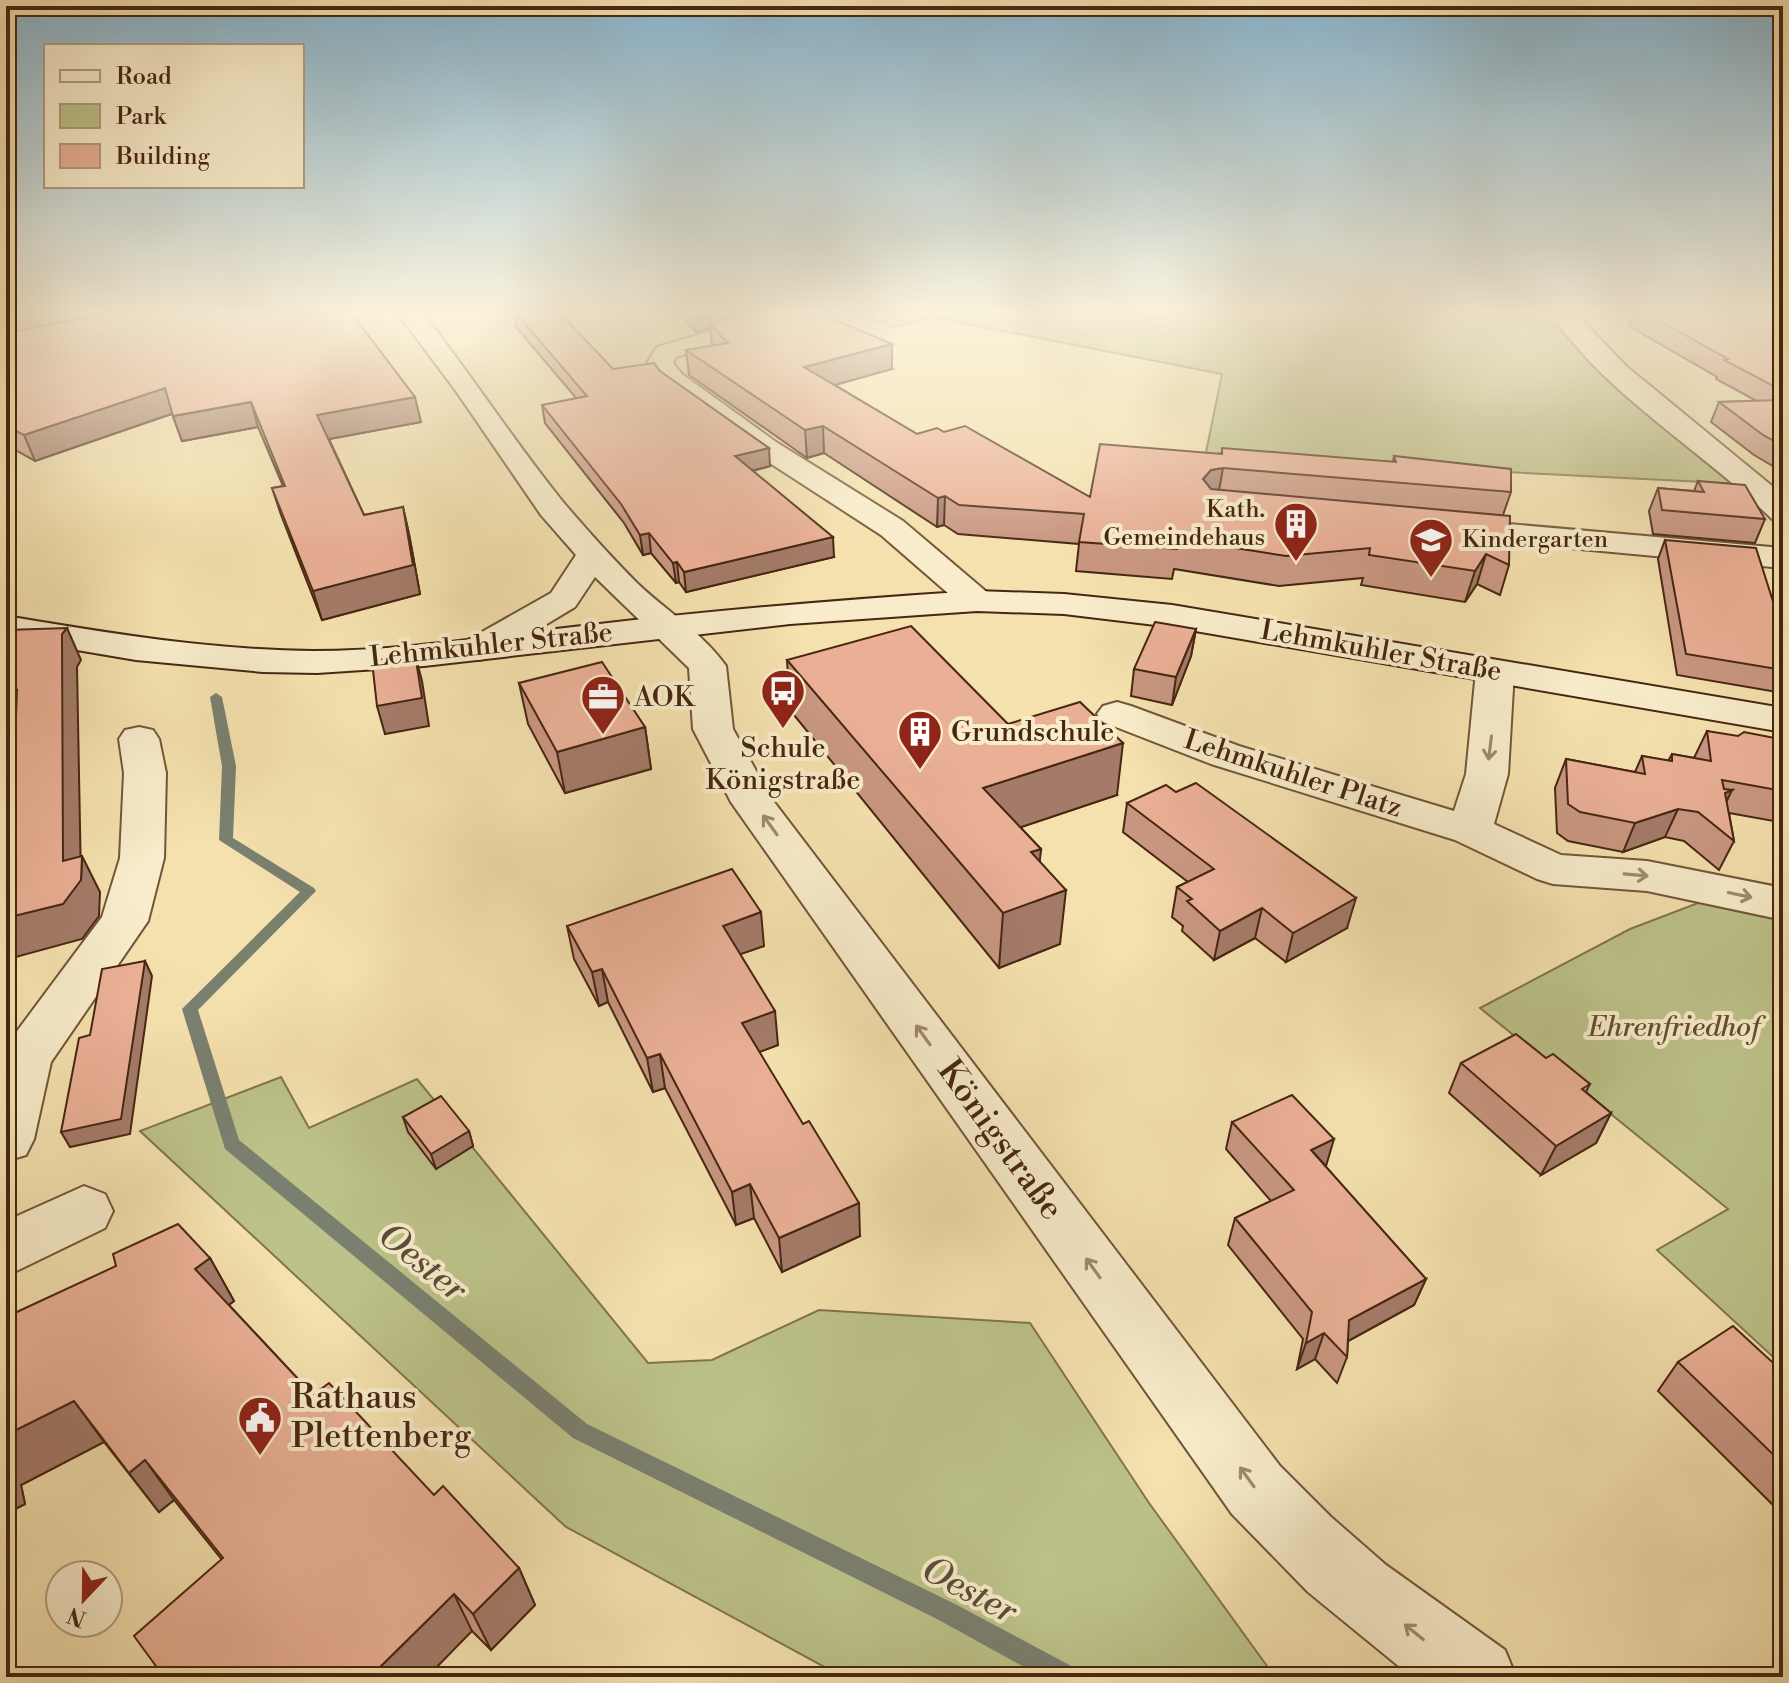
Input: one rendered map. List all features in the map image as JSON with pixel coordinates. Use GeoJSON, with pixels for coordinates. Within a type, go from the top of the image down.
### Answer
{"type":"FeatureCollection","features":[{"type":"Feature","properties":{"kind":"street","name":"Königstraße"},"geometry":{"type":"LineString","coordinates":[[468,390],[552,508],[626,591],[669,626],[707,666],[713,729],[752,802],[1256,1490],[1298,1536],[1434,1649],[1478,1677]]}},
{"type":"Feature","properties":{"kind":"street"},"geometry":{"type":"LineString","coordinates":[[686,390],[766,448],[892,528],[977,601]]}},
{"type":"Feature","properties":{"kind":"street"},"geometry":{"type":"LineString","coordinates":[[1639,390],[1757,485],[1783,512]]}},
{"type":"Feature","properties":{"kind":"street"},"geometry":{"type":"LineString","coordinates":[[1422,526],[1783,558]]}},
{"type":"Feature","properties":{"kind":"street"},"geometry":{"type":"LineString","coordinates":[[479,649],[563,600],[593,555]]}},
{"type":"Feature","properties":{"kind":"street","name":"Lehmkuhler Straße"},"geometry":{"type":"LineString","coordinates":[[6,627],[136,649],[263,661],[374,659],[790,613],[977,601],[1064,604],[1172,616],[1783,720]]}},
{"type":"Feature","properties":{"kind":"street"},"geometry":{"type":"LineString","coordinates":[[1470,830],[1487,774],[1495,671]]}},
{"type":"Feature","properties":{"kind":"street","name":"Lehmkuhler Platz"},"geometry":{"type":"LineString","coordinates":[[1117,714],[1225,755],[1470,830],[1553,869],[1647,876],[1783,904]]}},
{"type":"Feature","properties":{"kind":"street"},"geometry":{"type":"LineString","coordinates":[[6,1139],[26,1057],[124,921],[142,858],[145,773],[139,739]]}},
{"type":"Feature","properties":{"kind":"street"},"geometry":{"type":"LineString","coordinates":[[6,1250],[84,1211]]}},
{"type":"Feature","properties":{"kind":"green space"},"geometry":{"type":"Polygon","coordinates":[[[1219,390],[1631,390],[1745,484],[1205,457],[1219,390]]]}},
{"type":"Feature","properties":{"kind":"green space","name":"Ehrenfriedhof"},"geometry":{"type":"Polygon","coordinates":[[[1711,898],[1783,912],[1783,1366],[1657,1250],[1728,1209],[1480,1008],[1630,929],[1711,898]]]}},
{"type":"Feature","properties":{"kind":"green space"},"geometry":{"type":"Polygon","coordinates":[[[281,1077],[309,1128],[417,1079],[648,1363],[712,1360],[819,1310],[1030,1323],[1149,1503],[1275,1677],[843,1677],[566,1527],[140,1131],[281,1077]]]}},
{"type":"Feature","properties":{"kind":"building"},"geometry":{"type":"Polygon","coordinates":[[[6,390],[160,390],[24,435],[6,426],[6,390]]]}},
{"type":"Feature","properties":{"kind":"building"},"geometry":{"type":"Polygon","coordinates":[[[165,390],[409,390],[415,397],[317,415],[364,515],[403,507],[413,565],[313,591],[272,488],[285,486],[251,402],[173,416],[165,390]]]}},
{"type":"Feature","properties":{"kind":"building"},"geometry":{"type":"Polygon","coordinates":[[[581,390],[686,390],[769,448],[735,456],[833,537],[684,572],[649,533],[640,535],[621,504],[542,405],[587,396],[581,390]]]}},
{"type":"Feature","properties":{"kind":"building"},"geometry":{"type":"Polygon","coordinates":[[[745,390],[842,390],[917,434],[937,428],[944,432],[965,426],[1090,497],[1100,444],[1222,454],[1222,448],[1396,462],[1394,456],[1511,469],[1511,492],[1223,468],[1211,470],[1203,479],[1211,489],[1510,516],[1509,565],[1486,554],[1475,571],[1369,555],[1370,548],[1286,556],[1178,539],[1177,549],[1079,542],[1084,514],[959,505],[945,496],[938,498],[823,426],[805,430],[745,390]]]}},
{"type":"Feature","properties":{"kind":"building"},"geometry":{"type":"Polygon","coordinates":[[[1783,400],[1783,446],[1719,402],[1783,400]]]}},
{"type":"Feature","properties":{"kind":"building"},"geometry":{"type":"Polygon","coordinates":[[[1698,481],[1745,485],[1765,519],[1662,510],[1658,488],[1704,492],[1698,481]]]}},
{"type":"Feature","properties":{"kind":"building"},"geometry":{"type":"Polygon","coordinates":[[[1665,540],[1756,548],[1783,633],[1783,670],[1686,654],[1665,540]]]}},
{"type":"Feature","properties":{"kind":"building"},"geometry":{"type":"Polygon","coordinates":[[[1155,622],[1196,629],[1176,677],[1134,669],[1155,622]]]}},
{"type":"Feature","properties":{"kind":"building"},"geometry":{"type":"Polygon","coordinates":[[[911,626],[1008,724],[1080,702],[1123,743],[983,788],[1041,849],[1031,852],[1066,890],[1003,913],[787,660],[911,626]]]}},
{"type":"Feature","properties":{"kind":"building"},"geometry":{"type":"Polygon","coordinates":[[[67,628],[62,634],[63,861],[82,856],[81,880],[63,904],[6,918],[17,690],[6,694],[6,630],[67,628]]]}},
{"type":"Feature","properties":{"kind":"building"},"geometry":{"type":"Polygon","coordinates":[[[415,654],[422,698],[377,706],[372,661],[415,654]]]}},
{"type":"Feature","properties":{"kind":"building"},"geometry":{"type":"Polygon","coordinates":[[[602,662],[645,727],[557,752],[519,683],[602,662]]]}},
{"type":"Feature","properties":{"kind":"building"},"geometry":{"type":"Polygon","coordinates":[[[1707,731],[1738,736],[1744,732],[1780,739],[1783,751],[1783,791],[1722,780],[1724,789],[1732,790],[1725,793],[1734,841],[1698,812],[1678,809],[1635,823],[1580,812],[1568,804],[1566,759],[1645,774],[1642,756],[1672,761],[1672,754],[1711,761],[1707,731]]]}},
{"type":"Feature","properties":{"kind":"building"},"geometry":{"type":"Polygon","coordinates":[[[1196,783],[1356,898],[1293,933],[1262,908],[1220,931],[1187,901],[1192,899],[1177,887],[1214,869],[1127,803],[1166,785],[1176,792],[1196,783]]]}},
{"type":"Feature","properties":{"kind":"building"},"geometry":{"type":"Polygon","coordinates":[[[732,869],[761,912],[723,926],[775,1011],[742,1023],[803,1124],[809,1121],[859,1203],[779,1238],[750,1184],[732,1192],[660,1054],[647,1058],[602,969],[592,972],[567,926],[732,869]]]}},
{"type":"Feature","properties":{"kind":"building"},"geometry":{"type":"Polygon","coordinates":[[[145,961],[121,1119],[61,1132],[79,1038],[90,1035],[102,969],[145,961]]]}},
{"type":"Feature","properties":{"kind":"building"},"geometry":{"type":"Polygon","coordinates":[[[1516,1034],[1546,1058],[1553,1054],[1590,1084],[1582,1089],[1611,1113],[1556,1146],[1461,1063],[1516,1034]]]}},
{"type":"Feature","properties":{"kind":"building"},"geometry":{"type":"Polygon","coordinates":[[[1292,1095],[1334,1139],[1311,1150],[1426,1279],[1349,1320],[1347,1357],[1324,1333],[1306,1343],[1312,1312],[1235,1218],[1294,1190],[1232,1122],[1292,1095]]]}},
{"type":"Feature","properties":{"kind":"building"},"geometry":{"type":"Polygon","coordinates":[[[441,1096],[469,1131],[431,1154],[403,1117],[441,1096]]]}},
{"type":"Feature","properties":{"kind":"building","name":"Rathaus Plettenberg"},"geometry":{"type":"Polygon","coordinates":[[[178,1224],[210,1258],[195,1269],[313,1395],[329,1383],[434,1495],[443,1486],[519,1568],[473,1614],[454,1594],[370,1677],[164,1677],[134,1636],[223,1558],[145,1460],[129,1473],[74,1401],[6,1435],[6,1317],[116,1266],[113,1254],[178,1224]]]}},
{"type":"Feature","properties":{"kind":"building"},"geometry":{"type":"Polygon","coordinates":[[[1733,1326],[1783,1372],[1783,1464],[1678,1362],[1733,1326]]]}},
{"type":"Feature","properties":{"kind":"waterway","name":"Oester"},"geometry":{"type":"LineString","coordinates":[[216,697],[229,766],[226,840],[309,891],[190,1009],[231,1144],[580,1431],[947,1612],[1066,1677]]}},
{"type":"Feature","properties":{"kind":"place","name":"Kath. Gemeindehaus"},"geometry":{"type":"Point","coordinates":[1296,563]}},
{"type":"Feature","properties":{"kind":"place","name":"Kindergarten"},"geometry":{"type":"Point","coordinates":[1431,579]}},
{"type":"Feature","properties":{"kind":"place","name":"Schule Königstraße"},"geometry":{"type":"Point","coordinates":[783,730]}},
{"type":"Feature","properties":{"kind":"place","name":"AOK"},"geometry":{"type":"Point","coordinates":[603,736]}},
{"type":"Feature","properties":{"kind":"place","name":"Grundschule"},"geometry":{"type":"Point","coordinates":[920,771]}},
{"type":"Feature","properties":{"kind":"place","name":"Rathaus Plettenberg"},"geometry":{"type":"Point","coordinates":[260,1457]}}]}
